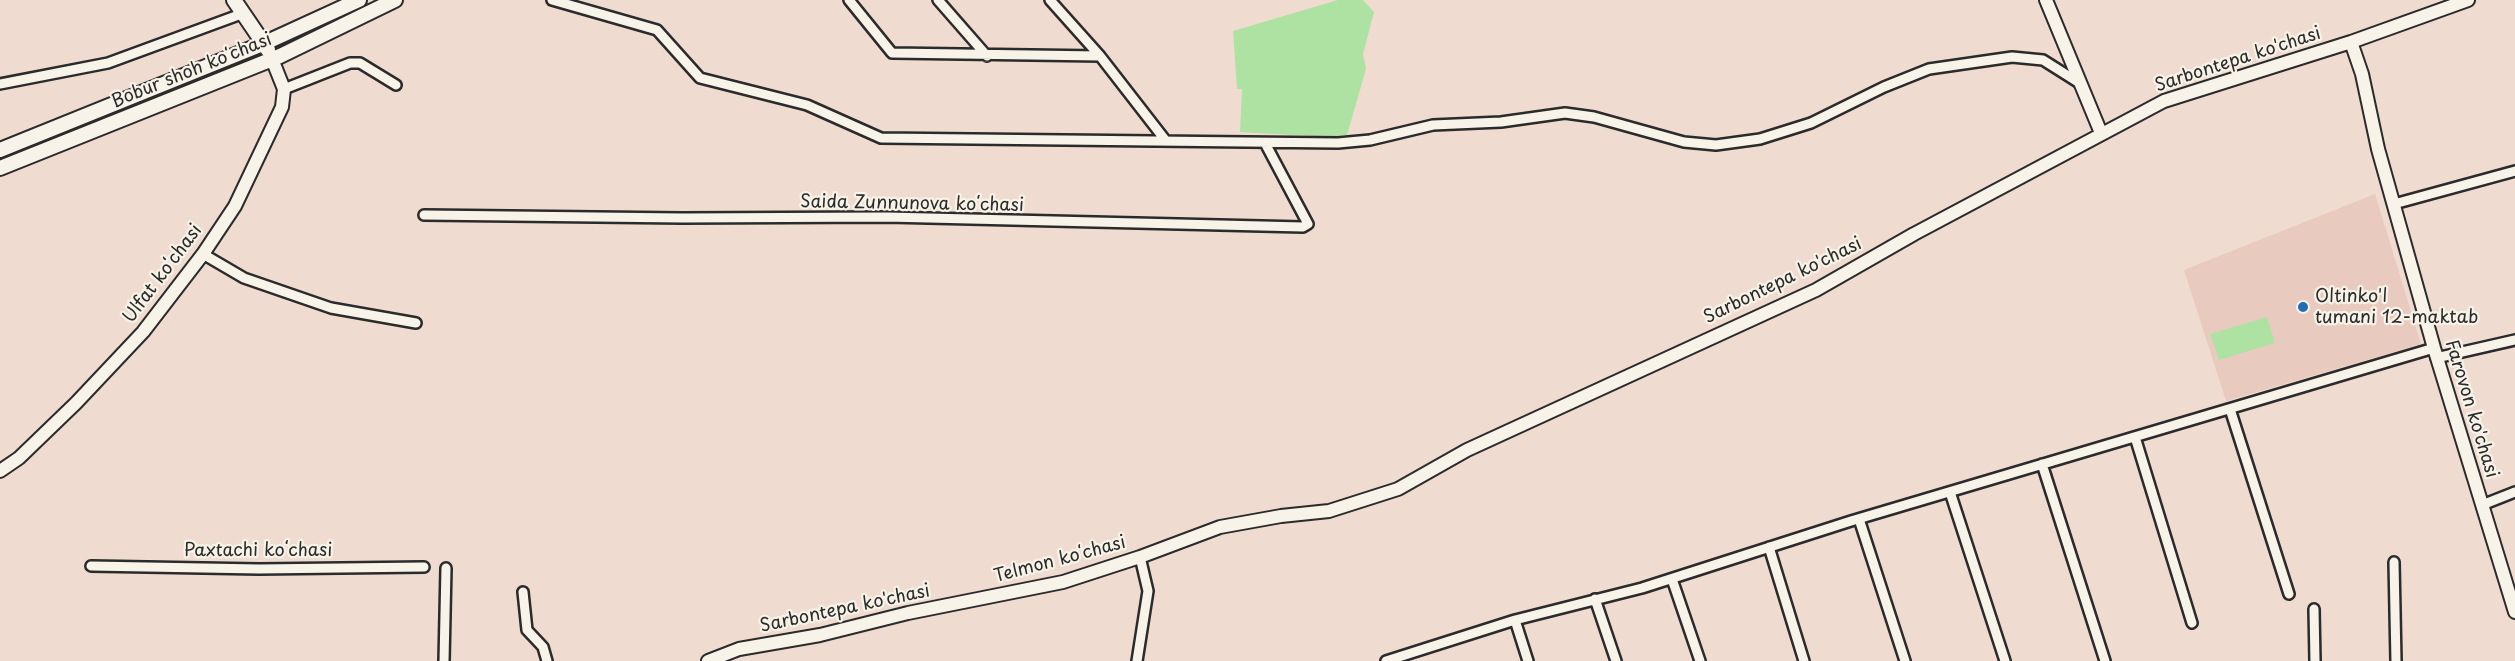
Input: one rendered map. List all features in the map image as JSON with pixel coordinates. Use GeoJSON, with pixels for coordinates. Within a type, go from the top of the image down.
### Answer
{"type":"FeatureCollection","features":[{"type":"Feature","properties":{"kind":"main road"},"geometry":{"type":"LineString","coordinates":[[234,0],[265,43],[272,59]]}},
{"type":"Feature","properties":{"kind":"main road","name":"Bobur shoh koʻchasi"},"geometry":{"type":"LineString","coordinates":[[0,150],[265,43],[358,0]]}},
{"type":"Feature","properties":{"kind":"main road","name":"Bobur shoh koʻchasi"},"geometry":{"type":"LineString","coordinates":[[0,168],[272,59],[395,0]]}},
{"type":"Feature","properties":{"kind":"street"},"geometry":{"type":"LineString","coordinates":[[552,0],[657,30],[700,78],[807,105],[881,138],[1265,143],[1370,140],[1433,125],[1501,122],[1565,113],[1594,117],[1684,142],[1716,145],[1760,139],[1812,123],[1884,87],[1929,69],[2012,57],[2043,60],[2081,84]]}},
{"type":"Feature","properties":{"kind":"street"},"geometry":{"type":"LineString","coordinates":[[849,0],[892,53],[1100,56]]}},
{"type":"Feature","properties":{"kind":"street"},"geometry":{"type":"LineString","coordinates":[[938,0],[987,56]]}},
{"type":"Feature","properties":{"kind":"street"},"geometry":{"type":"LineString","coordinates":[[1050,0],[1100,56],[1166,141]]}},
{"type":"Feature","properties":{"kind":"street"},"geometry":{"type":"LineString","coordinates":[[2046,0],[2102,133]]}},
{"type":"Feature","properties":{"kind":"street","name":"Sarbontepa ko'chasi"},"geometry":{"type":"LineString","coordinates":[[1140,557],[1220,527],[1281,516],[1329,511],[1398,489],[1467,450],[1815,290],[2164,101],[2351,42],[2468,0]]}},
{"type":"Feature","properties":{"kind":"street"},"geometry":{"type":"LineString","coordinates":[[0,84],[108,63],[244,13]]}},
{"type":"Feature","properties":{"kind":"street","name":"Farovon ko'chasi"},"geometry":{"type":"LineString","coordinates":[[2351,42],[2362,74],[2394,204],[2435,353],[2515,612]]}},
{"type":"Feature","properties":{"kind":"street"},"geometry":{"type":"LineString","coordinates":[[272,59],[284,89],[350,63],[360,63],[396,85]]}},
{"type":"Feature","properties":{"kind":"street","name":"Ulfat koʻchasi"},"geometry":{"type":"LineString","coordinates":[[0,471],[19,458],[143,332],[203,254],[235,206],[263,144],[275,124],[282,106],[284,89]]}},
{"type":"Feature","properties":{"kind":"street","name":"Saida Zunnunova koʻchasi"},"geometry":{"type":"LineString","coordinates":[[424,215],[886,218],[1303,227],[1308,224],[1265,143]]}},
{"type":"Feature","properties":{"kind":"street"},"geometry":{"type":"LineString","coordinates":[[2394,204],[2515,171]]}},
{"type":"Feature","properties":{"kind":"street"},"geometry":{"type":"LineString","coordinates":[[203,254],[244,278],[332,308],[416,322]]}},
{"type":"Feature","properties":{"kind":"street"},"geometry":{"type":"LineString","coordinates":[[1386,661],[1515,620],[1642,588],[1859,519],[2230,409],[2435,353],[2515,340]]}},
{"type":"Feature","properties":{"kind":"street"},"geometry":{"type":"LineString","coordinates":[[2230,409],[2289,594]]}},
{"type":"Feature","properties":{"kind":"street"},"geometry":{"type":"LineString","coordinates":[[2135,437],[2192,623]]}},
{"type":"Feature","properties":{"kind":"street"},"geometry":{"type":"LineString","coordinates":[[2042,464],[2105,661]]}},
{"type":"Feature","properties":{"kind":"street"},"geometry":{"type":"LineString","coordinates":[[1950,492],[2005,661]]}},
{"type":"Feature","properties":{"kind":"street"},"geometry":{"type":"LineString","coordinates":[[2482,505],[2515,492]]}},
{"type":"Feature","properties":{"kind":"street"},"geometry":{"type":"LineString","coordinates":[[1859,519],[1905,661]]}},
{"type":"Feature","properties":{"kind":"street"},"geometry":{"type":"LineString","coordinates":[[1769,548],[1804,661]]}},
{"type":"Feature","properties":{"kind":"street"},"geometry":{"type":"LineString","coordinates":[[1137,661],[1148,591],[1140,557]]}},
{"type":"Feature","properties":{"kind":"street","name":"Telmon koʻchasi"},"geometry":{"type":"LineString","coordinates":[[990,598],[1063,582],[1140,557]]}},
{"type":"Feature","properties":{"kind":"street"},"geometry":{"type":"LineString","coordinates":[[2394,562],[2396,661]]}},
{"type":"Feature","properties":{"kind":"street","name":"Paxtachi koʻchasi"},"geometry":{"type":"LineString","coordinates":[[91,566],[260,569],[424,567]]}},
{"type":"Feature","properties":{"kind":"street"},"geometry":{"type":"LineString","coordinates":[[444,661],[446,568]]}},
{"type":"Feature","properties":{"kind":"street"},"geometry":{"type":"LineString","coordinates":[[1672,579],[1700,661]]}},
{"type":"Feature","properties":{"kind":"street"},"geometry":{"type":"LineString","coordinates":[[523,592],[527,630],[543,647],[547,661]]}},
{"type":"Feature","properties":{"kind":"street","name":"Sarbontepa ko'chasi"},"geometry":{"type":"LineString","coordinates":[[708,661],[739,649],[820,635],[908,613],[990,598]]}},
{"type":"Feature","properties":{"kind":"street"},"geometry":{"type":"LineString","coordinates":[[1595,599],[1616,661]]}},
{"type":"Feature","properties":{"kind":"street"},"geometry":{"type":"LineString","coordinates":[[2314,609],[2314,661]]}},
{"type":"Feature","properties":{"kind":"street"},"geometry":{"type":"LineString","coordinates":[[1515,620],[1528,661]]}},
{"type":"Feature","properties":{"kind":"street"},"geometry":{"type":"LineString","coordinates":[[1423,650],[1427,661]]}},
{"type":"Feature","properties":{"kind":"shaded area","name":"Oltinko'l tumani 12-maktab"},"geometry":{"type":"Polygon","coordinates":[[[2375,194],[2421,344],[2226,401],[2184,270],[2375,194]]]}},
{"type":"Feature","properties":{"kind":"green space"},"geometry":{"type":"Polygon","coordinates":[[[1338,0],[1363,0],[1374,12],[1363,54],[1366,69],[1347,135],[1328,137],[1240,132],[1242,89],[1237,89],[1233,31],[1338,0]]]}},
{"type":"Feature","properties":{"kind":"green space"},"geometry":{"type":"Polygon","coordinates":[[[2267,317],[2275,343],[2219,360],[2210,334],[2267,317]]]}},
{"type":"Feature","properties":{"kind":"place","name":"Oltinko'l tumani 12-maktab"},"geometry":{"type":"Point","coordinates":[2303,307]}}]}
